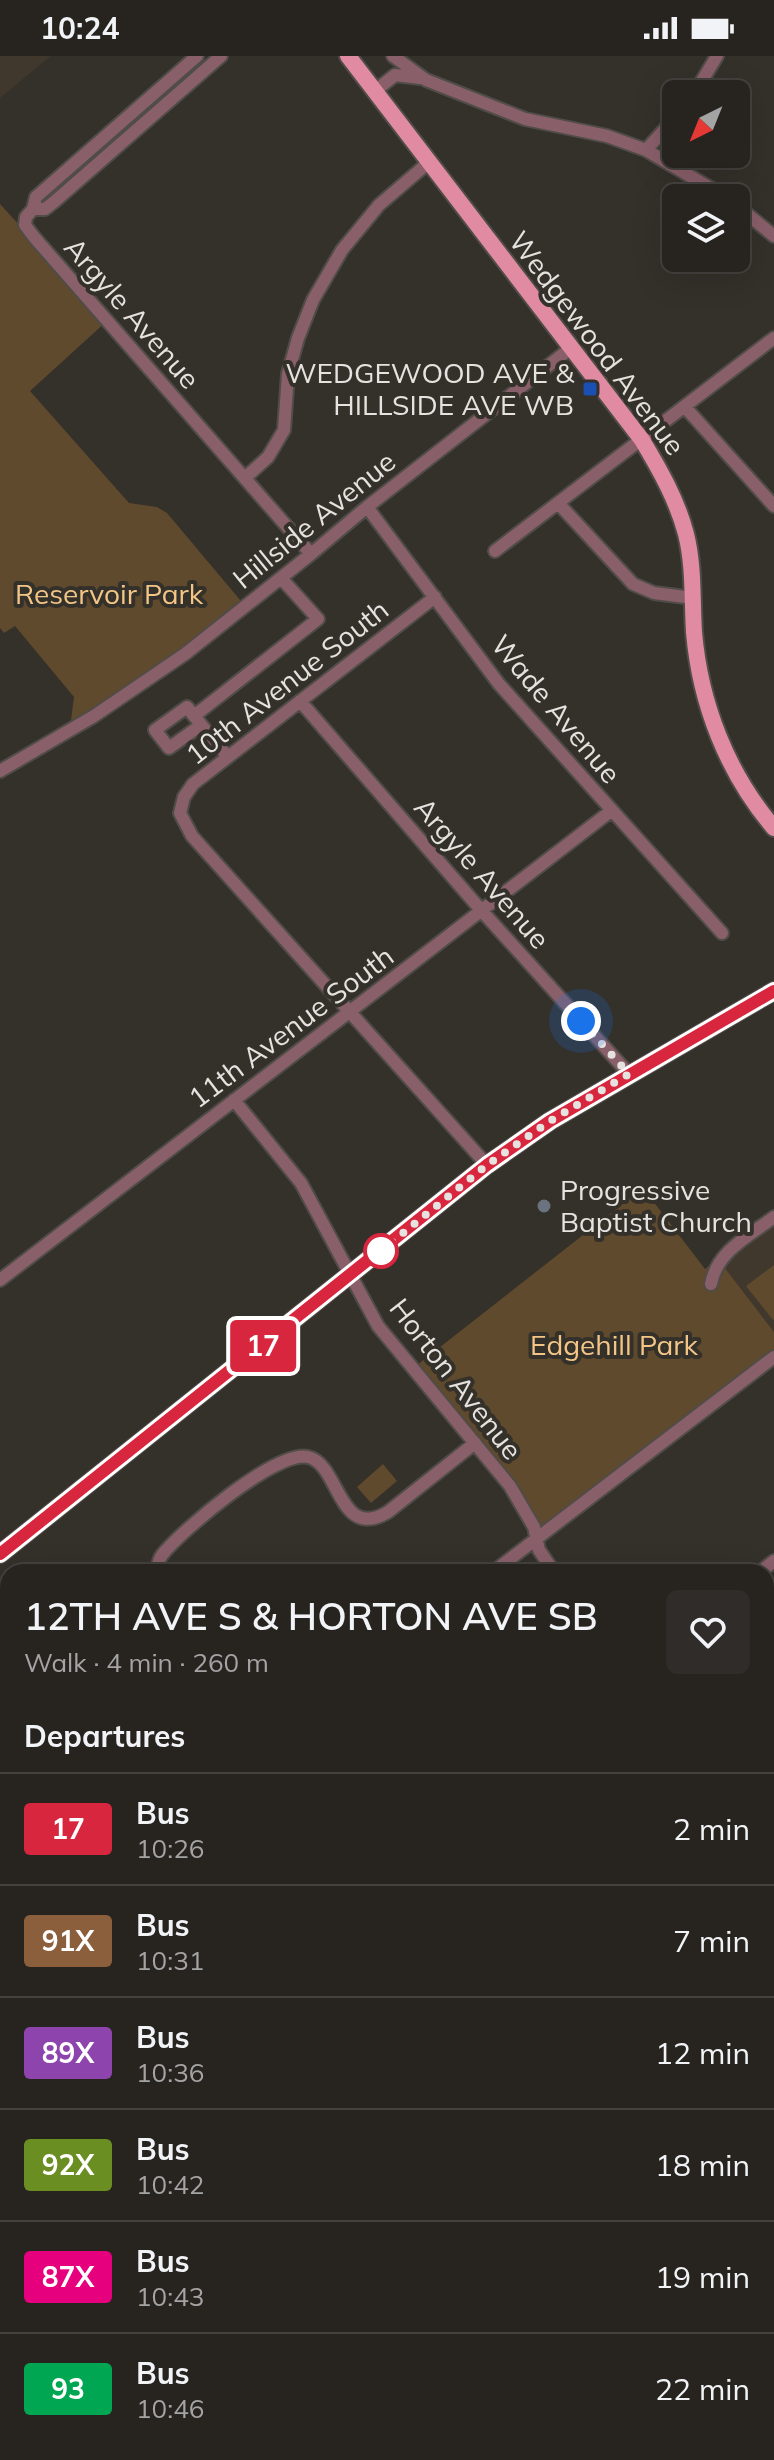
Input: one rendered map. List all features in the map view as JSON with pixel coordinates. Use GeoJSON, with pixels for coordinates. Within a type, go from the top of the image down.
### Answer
{"type":"FeatureCollection","features":[{"type":"Feature","properties":{"kind":"main road","name":"Wedgewood Avenue"},"geometry":{"type":"LineString","coordinates":[[348,56],[642,440],[669,484],[686,535],[692,572],[699,678],[710,719],[732,764],[774,828]]}},
{"type":"Feature","properties":{"kind":"main road"},"geometry":{"type":"LineString","coordinates":[[0,1554],[487,1165],[550,1121],[773,993]]}},
{"type":"Feature","properties":{"kind":"street"},"geometry":{"type":"LineString","coordinates":[[197,56],[36,197],[33,209],[45,209],[221,56]]}},
{"type":"Feature","properties":{"kind":"street"},"geometry":{"type":"LineString","coordinates":[[393,56],[426,80]]}},
{"type":"Feature","properties":{"kind":"street"},"geometry":{"type":"LineString","coordinates":[[702,80],[717,56]]}},
{"type":"Feature","properties":{"kind":"street"},"geometry":{"type":"LineString","coordinates":[[375,91],[395,75],[410,75],[525,119],[607,136],[646,150],[703,184]]}},
{"type":"Feature","properties":{"kind":"street"},"geometry":{"type":"LineString","coordinates":[[147,100],[158,112]]}},
{"type":"Feature","properties":{"kind":"street"},"geometry":{"type":"LineString","coordinates":[[646,150],[662,132]]}},
{"type":"Feature","properties":{"kind":"street"},"geometry":{"type":"LineString","coordinates":[[245,478],[268,457],[284,430],[288,374],[298,338],[313,300],[342,250],[379,205],[428,163]]}},
{"type":"Feature","properties":{"kind":"street","name":"Argyle Avenue"},"geometry":{"type":"LineString","coordinates":[[33,209],[26,217],[25,225],[34,237],[311,554]]}},
{"type":"Feature","properties":{"kind":"street"},"geometry":{"type":"LineString","coordinates":[[750,216],[774,236]]}},
{"type":"Feature","properties":{"kind":"street"},"geometry":{"type":"LineString","coordinates":[[495,551],[774,338]]}},
{"type":"Feature","properties":{"kind":"street","name":"Hillside Avenue"},"geometry":{"type":"LineString","coordinates":[[0,771],[128,694],[185,654],[571,348]]}},
{"type":"Feature","properties":{"kind":"street"},"geometry":{"type":"LineString","coordinates":[[685,407],[774,506]]}},
{"type":"Feature","properties":{"kind":"street"},"geometry":{"type":"LineString","coordinates":[[558,503],[633,584],[654,593],[693,598]]}},
{"type":"Feature","properties":{"kind":"street","name":"Wade Avenue"},"geometry":{"type":"LineString","coordinates":[[367,507],[499,684],[722,933]]}},
{"type":"Feature","properties":{"kind":"street"},"geometry":{"type":"LineString","coordinates":[[228,757],[198,720],[318,619],[281,578]]}},
{"type":"Feature","properties":{"kind":"street","name":"10th Avenue South"},"geometry":{"type":"LineString","coordinates":[[352,1012],[192,836],[180,813],[184,797],[193,784],[435,597]]}},
{"type":"Feature","properties":{"kind":"street","name":"Argyle Avenue"},"geometry":{"type":"LineString","coordinates":[[300,701],[481,910],[629,1074]]}},
{"type":"Feature","properties":{"kind":"street","name":"11th Avenue South"},"geometry":{"type":"LineString","coordinates":[[0,1280],[611,811]]}},
{"type":"Feature","properties":{"kind":"street"},"geometry":{"type":"LineString","coordinates":[[352,1012],[487,1165]]}},
{"type":"Feature","properties":{"kind":"street","name":"Horton Avenue"},"geometry":{"type":"LineString","coordinates":[[234,1100],[301,1183],[378,1326],[510,1486],[534,1527],[539,1550],[549,1564]]}},
{"type":"Feature","properties":{"kind":"street"},"geometry":{"type":"LineString","coordinates":[[711,1284],[717,1263],[723,1256],[774,1217]]}},
{"type":"Feature","properties":{"kind":"street"},"geometry":{"type":"LineString","coordinates":[[503,1564],[774,1357]]}},
{"type":"Feature","properties":{"kind":"street"},"geometry":{"type":"LineString","coordinates":[[159,1564],[161,1556],[238,1488],[284,1460],[301,1456],[316,1460],[348,1509],[371,1518],[388,1512],[475,1443]]}},
{"type":"Feature","properties":{"kind":"shaded area"},"geometry":{"type":"Polygon","coordinates":[[[0,56],[51,56],[0,98],[0,56]]]}},
{"type":"Feature","properties":{"kind":"shaded area"},"geometry":{"type":"Polygon","coordinates":[[[774,1217],[774,1332],[718,1259],[774,1217]]]}},
{"type":"Feature","properties":{"kind":"green space","name":"Reservoir Park"},"geometry":{"type":"Polygon","coordinates":[[[0,204],[107,321],[30,391],[129,503],[157,507],[167,513],[246,607],[76,727],[71,720],[74,697],[15,626],[4,633],[0,628],[0,204]]]}},
{"type":"Feature","properties":{"kind":"green space","name":"Edgehill Park"},"geometry":{"type":"Polygon","coordinates":[[[643,1188],[705,1269],[718,1259],[774,1332],[774,1357],[536,1539],[510,1486],[412,1369],[643,1188]]]}},
{"type":"Feature","properties":{"kind":"green space"},"geometry":{"type":"Polygon","coordinates":[[[774,1265],[774,1319],[773,1320],[746,1286],[774,1265]]]}},
{"type":"Feature","properties":{"kind":"green space"},"geometry":{"type":"Polygon","coordinates":[[[383,1464],[397,1481],[371,1503],[357,1487],[383,1464]]]}},
{"type":"Feature","properties":{"kind":"bus line","name":"17"},"geometry":{"type":"LineString","coordinates":[[0,1554],[487,1165],[550,1121],[774,991]]}},
{"type":"Feature","properties":{"kind":"place","name":"WEDGEWOOD AVE & HILLSIDE AVE WB"},"geometry":{"type":"Point","coordinates":[590,389]}},
{"type":"Feature","properties":{"kind":"place","name":"Progressive Baptist Church"},"geometry":{"type":"Point","coordinates":[544,1206]}},
{"type":"Feature","properties":{"kind":"route"},"geometry":{"type":"LineString","coordinates":[[381,1251],[487,1165],[550,1121],[629,1074],[581,1021]]}}]}
